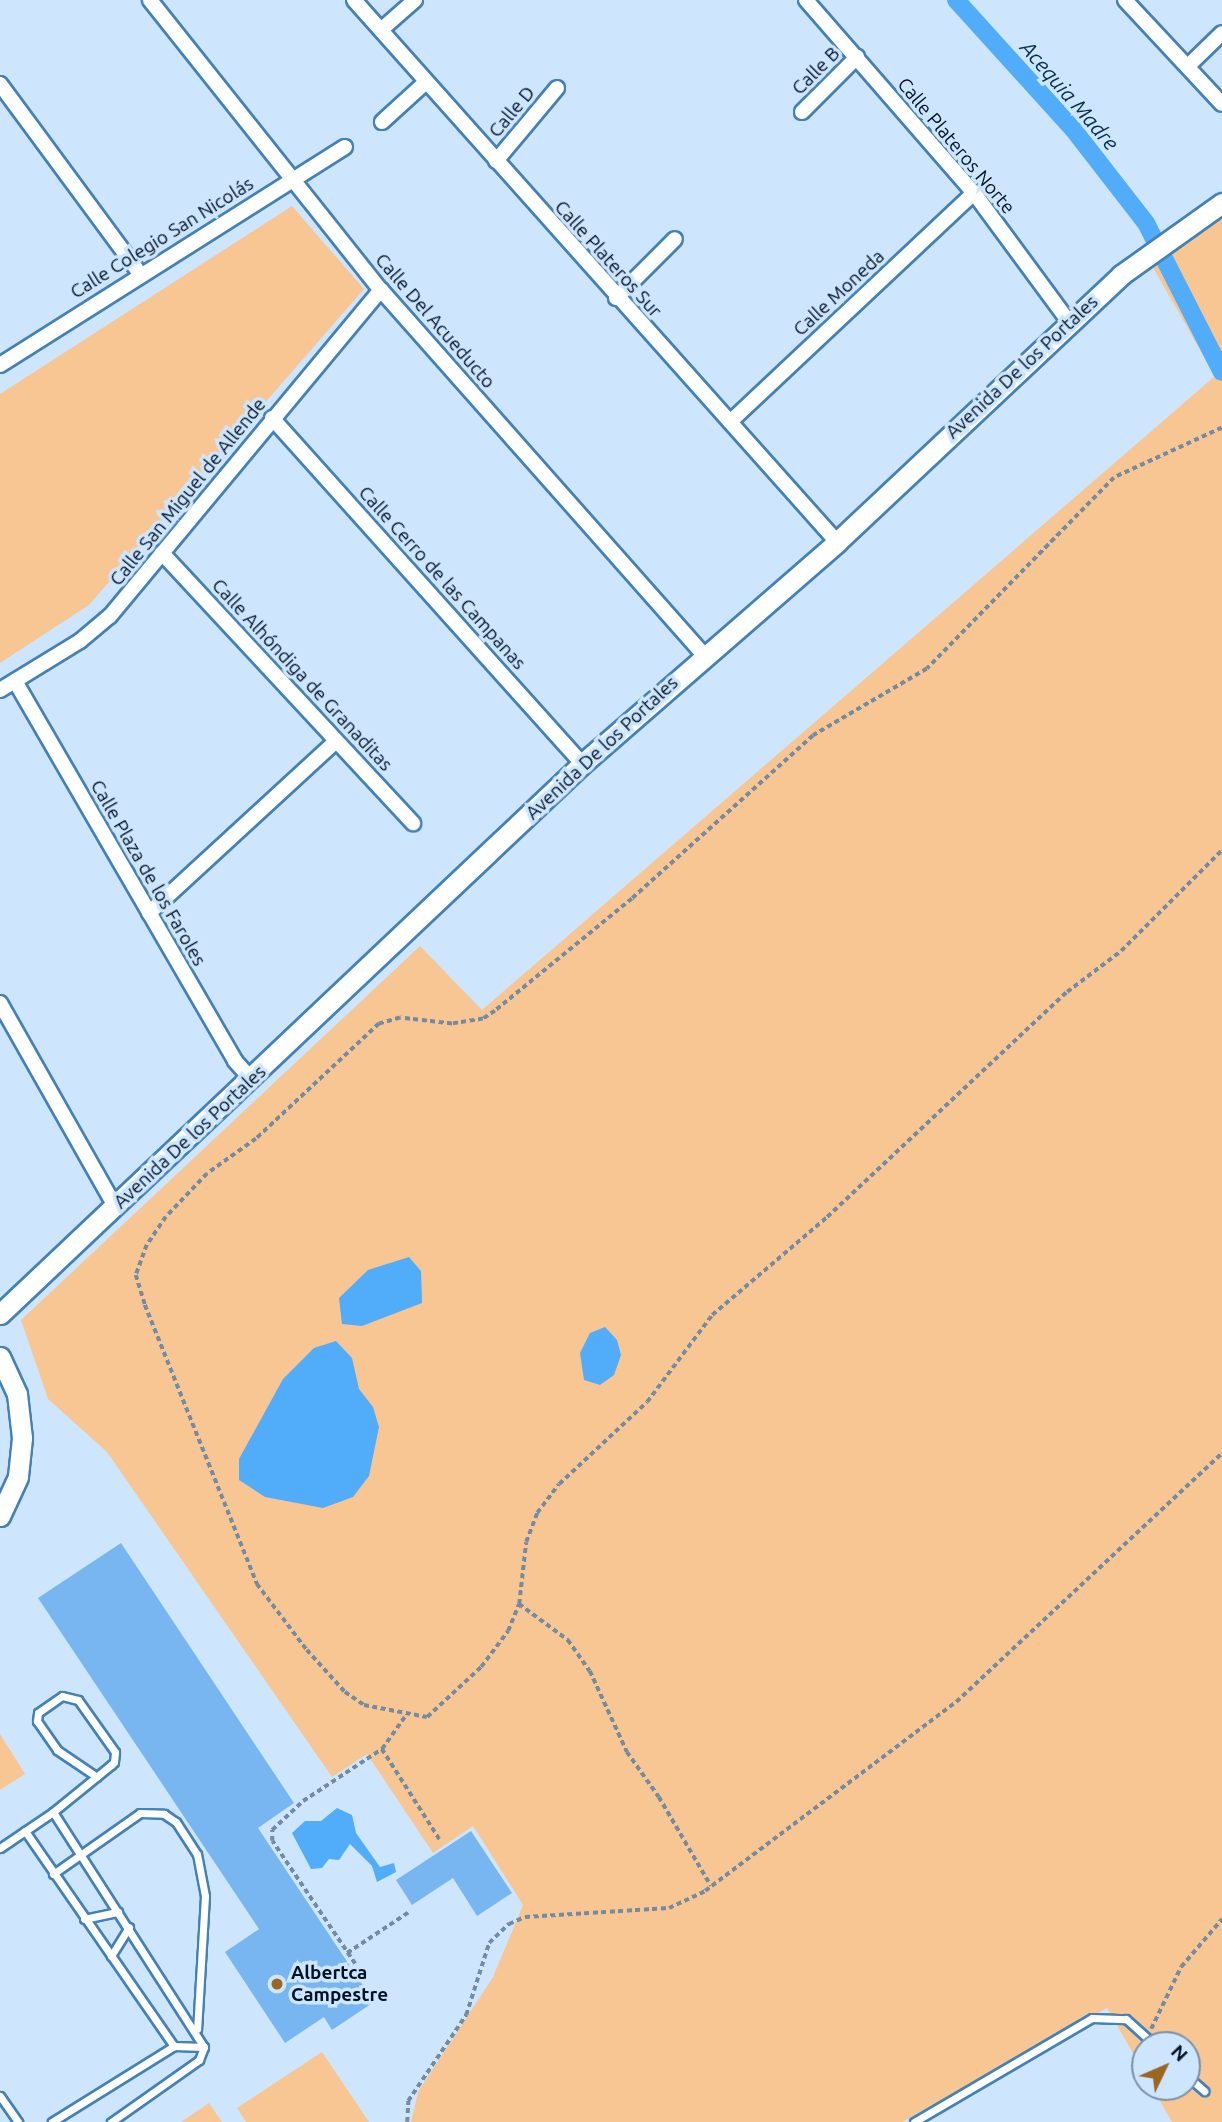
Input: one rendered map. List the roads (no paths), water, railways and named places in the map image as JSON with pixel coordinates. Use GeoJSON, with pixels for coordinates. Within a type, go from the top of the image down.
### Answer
{"type":"FeatureCollection","features":[{"type":"Feature","properties":{"kind":"street","name":"Calle Del Acueducto"},"geometry":{"type":"LineString","coordinates":[[150,0],[381,290],[704,655]]}},
{"type":"Feature","properties":{"kind":"street","name":"Calle Plateros Sur"},"geometry":{"type":"LineString","coordinates":[[354,0],[616,298],[837,542]]}},
{"type":"Feature","properties":{"kind":"street"},"geometry":{"type":"LineString","coordinates":[[382,29],[415,0]]}},
{"type":"Feature","properties":{"kind":"street","name":"Calle Plateros Norte"},"geometry":{"type":"LineString","coordinates":[[806,0],[974,193],[1069,323]]}},
{"type":"Feature","properties":{"kind":"street"},"geometry":{"type":"LineString","coordinates":[[1125,0],[1222,104]]}},
{"type":"Feature","properties":{"kind":"street"},"geometry":{"type":"LineString","coordinates":[[1188,66],[1222,33]]}},
{"type":"Feature","properties":{"kind":"street","name":"Calle B"},"geometry":{"type":"LineString","coordinates":[[802,112],[857,57]]}},
{"type":"Feature","properties":{"kind":"street"},"geometry":{"type":"LineString","coordinates":[[382,122],[426,82]]}},
{"type":"Feature","properties":{"kind":"street"},"geometry":{"type":"LineString","coordinates":[[0,84],[140,274]]}},
{"type":"Feature","properties":{"kind":"street","name":"Calle D"},"geometry":{"type":"LineString","coordinates":[[496,161],[557,88]]}},
{"type":"Feature","properties":{"kind":"street","name":"Calle Colegio San Nicolás"},"geometry":{"type":"LineString","coordinates":[[0,365],[140,274],[345,147]]}},
{"type":"Feature","properties":{"kind":"street","name":"Calle Moneda"},"geometry":{"type":"LineString","coordinates":[[730,422],[974,193]]}},
{"type":"Feature","properties":{"kind":"street","name":"Avenida De los Portales"},"geometry":{"type":"LineString","coordinates":[[0,1314],[252,1080],[582,764],[704,655],[837,542],[1144,255],[1222,203]]}},
{"type":"Feature","properties":{"kind":"street"},"geometry":{"type":"LineString","coordinates":[[616,298],[675,239]]}},
{"type":"Feature","properties":{"kind":"street","name":"Calle San Miguel de Allende"},"geometry":{"type":"LineString","coordinates":[[0,690],[97,629],[381,290]]}},
{"type":"Feature","properties":{"kind":"street","name":"Calle Cerro de las Campanas"},"geometry":{"type":"LineString","coordinates":[[272,418],[582,764]]}},
{"type":"Feature","properties":{"kind":"street","name":"Calle Alhóndiga de Granaditas"},"geometry":{"type":"LineString","coordinates":[[162,553],[413,823]]}},
{"type":"Feature","properties":{"kind":"street","name":"Calle Plaza de los Faroles"},"geometry":{"type":"LineString","coordinates":[[15,681],[234,1061],[252,1080]]}},
{"type":"Feature","properties":{"kind":"street"},"geometry":{"type":"LineString","coordinates":[[149,913],[336,741]]}},
{"type":"Feature","properties":{"kind":"street"},"geometry":{"type":"LineString","coordinates":[[0,1003],[116,1206]]}},
{"type":"Feature","properties":{"kind":"street"},"geometry":{"type":"LineString","coordinates":[[0,1357],[18,1394],[22,1438],[18,1477],[0,1516]]}},
{"type":"Feature","properties":{"kind":"lane"},"geometry":{"type":"LineString","coordinates":[[0,1848],[53,1812],[97,1777],[114,1762],[115,1752],[78,1700],[62,1696],[38,1713],[37,1721],[57,1750],[97,1777]]}},
{"type":"Feature","properties":{"kind":"lane"},"geometry":{"type":"LineString","coordinates":[[53,1874],[140,1813],[153,1811],[176,1822],[197,1854],[205,1896],[197,2030]]}},
{"type":"Feature","properties":{"kind":"lane"},"geometry":{"type":"LineString","coordinates":[[53,1812],[197,2030],[204,2046],[199,2060],[111,2122]]}},
{"type":"Feature","properties":{"kind":"lane"},"geometry":{"type":"LineString","coordinates":[[25,1831],[174,2046]]}},
{"type":"Feature","properties":{"kind":"lane"},"geometry":{"type":"LineString","coordinates":[[84,1919],[118,1912]]}},
{"type":"Feature","properties":{"kind":"lane"},"geometry":{"type":"LineString","coordinates":[[111,1956],[129,1927]]}},
{"type":"Feature","properties":{"kind":"lane"},"geometry":{"type":"LineString","coordinates":[[914,2122],[1092,2018],[1126,2019],[1140,2031]]}},
{"type":"Feature","properties":{"kind":"lane"},"geometry":{"type":"LineString","coordinates":[[52,2122],[174,2046],[204,2046]]}},
{"type":"Feature","properties":{"kind":"lane"},"geometry":{"type":"LineString","coordinates":[[1201,2088],[1204,2091]]}},
{"type":"Feature","properties":{"kind":"lane"},"geometry":{"type":"LineString","coordinates":[[0,2096],[18,2122]]}},
{"type":"Feature","properties":{"kind":"lane"},"geometry":{"type":"LineString","coordinates":[[65,2114],[69,2122]]}},
{"type":"Feature","properties":{"kind":"water"},"geometry":{"type":"Polygon","coordinates":[[[409,1257],[421,1271],[422,1303],[362,1326],[342,1324],[339,1298],[368,1270],[409,1257]]]}},
{"type":"Feature","properties":{"kind":"water"},"geometry":{"type":"Polygon","coordinates":[[[605,1327],[617,1340],[621,1355],[614,1375],[600,1385],[584,1380],[580,1353],[590,1333],[605,1327]]]}},
{"type":"Feature","properties":{"kind":"water"},"geometry":{"type":"Polygon","coordinates":[[[336,1341],[352,1358],[359,1389],[373,1407],[379,1427],[369,1476],[353,1497],[323,1508],[265,1497],[239,1480],[239,1459],[283,1379],[314,1348],[336,1341]]]}},
{"type":"Feature","properties":{"kind":"water"},"geometry":{"type":"Polygon","coordinates":[[[337,1808],[352,1815],[356,1833],[380,1867],[394,1863],[396,1872],[377,1882],[372,1866],[350,1844],[339,1860],[329,1859],[322,1868],[311,1869],[292,1833],[305,1821],[321,1821],[337,1808]]]}},
{"type":"Feature","properties":{"kind":"waterway","name":"Acequia Madre"},"geometry":{"type":"LineString","coordinates":[[956,0],[1073,129],[1146,223],[1222,372]]}},
{"type":"Feature","properties":{"kind":"place","name":"Albertca Campestre"},"geometry":{"type":"Point","coordinates":[277,1984]}}]}
